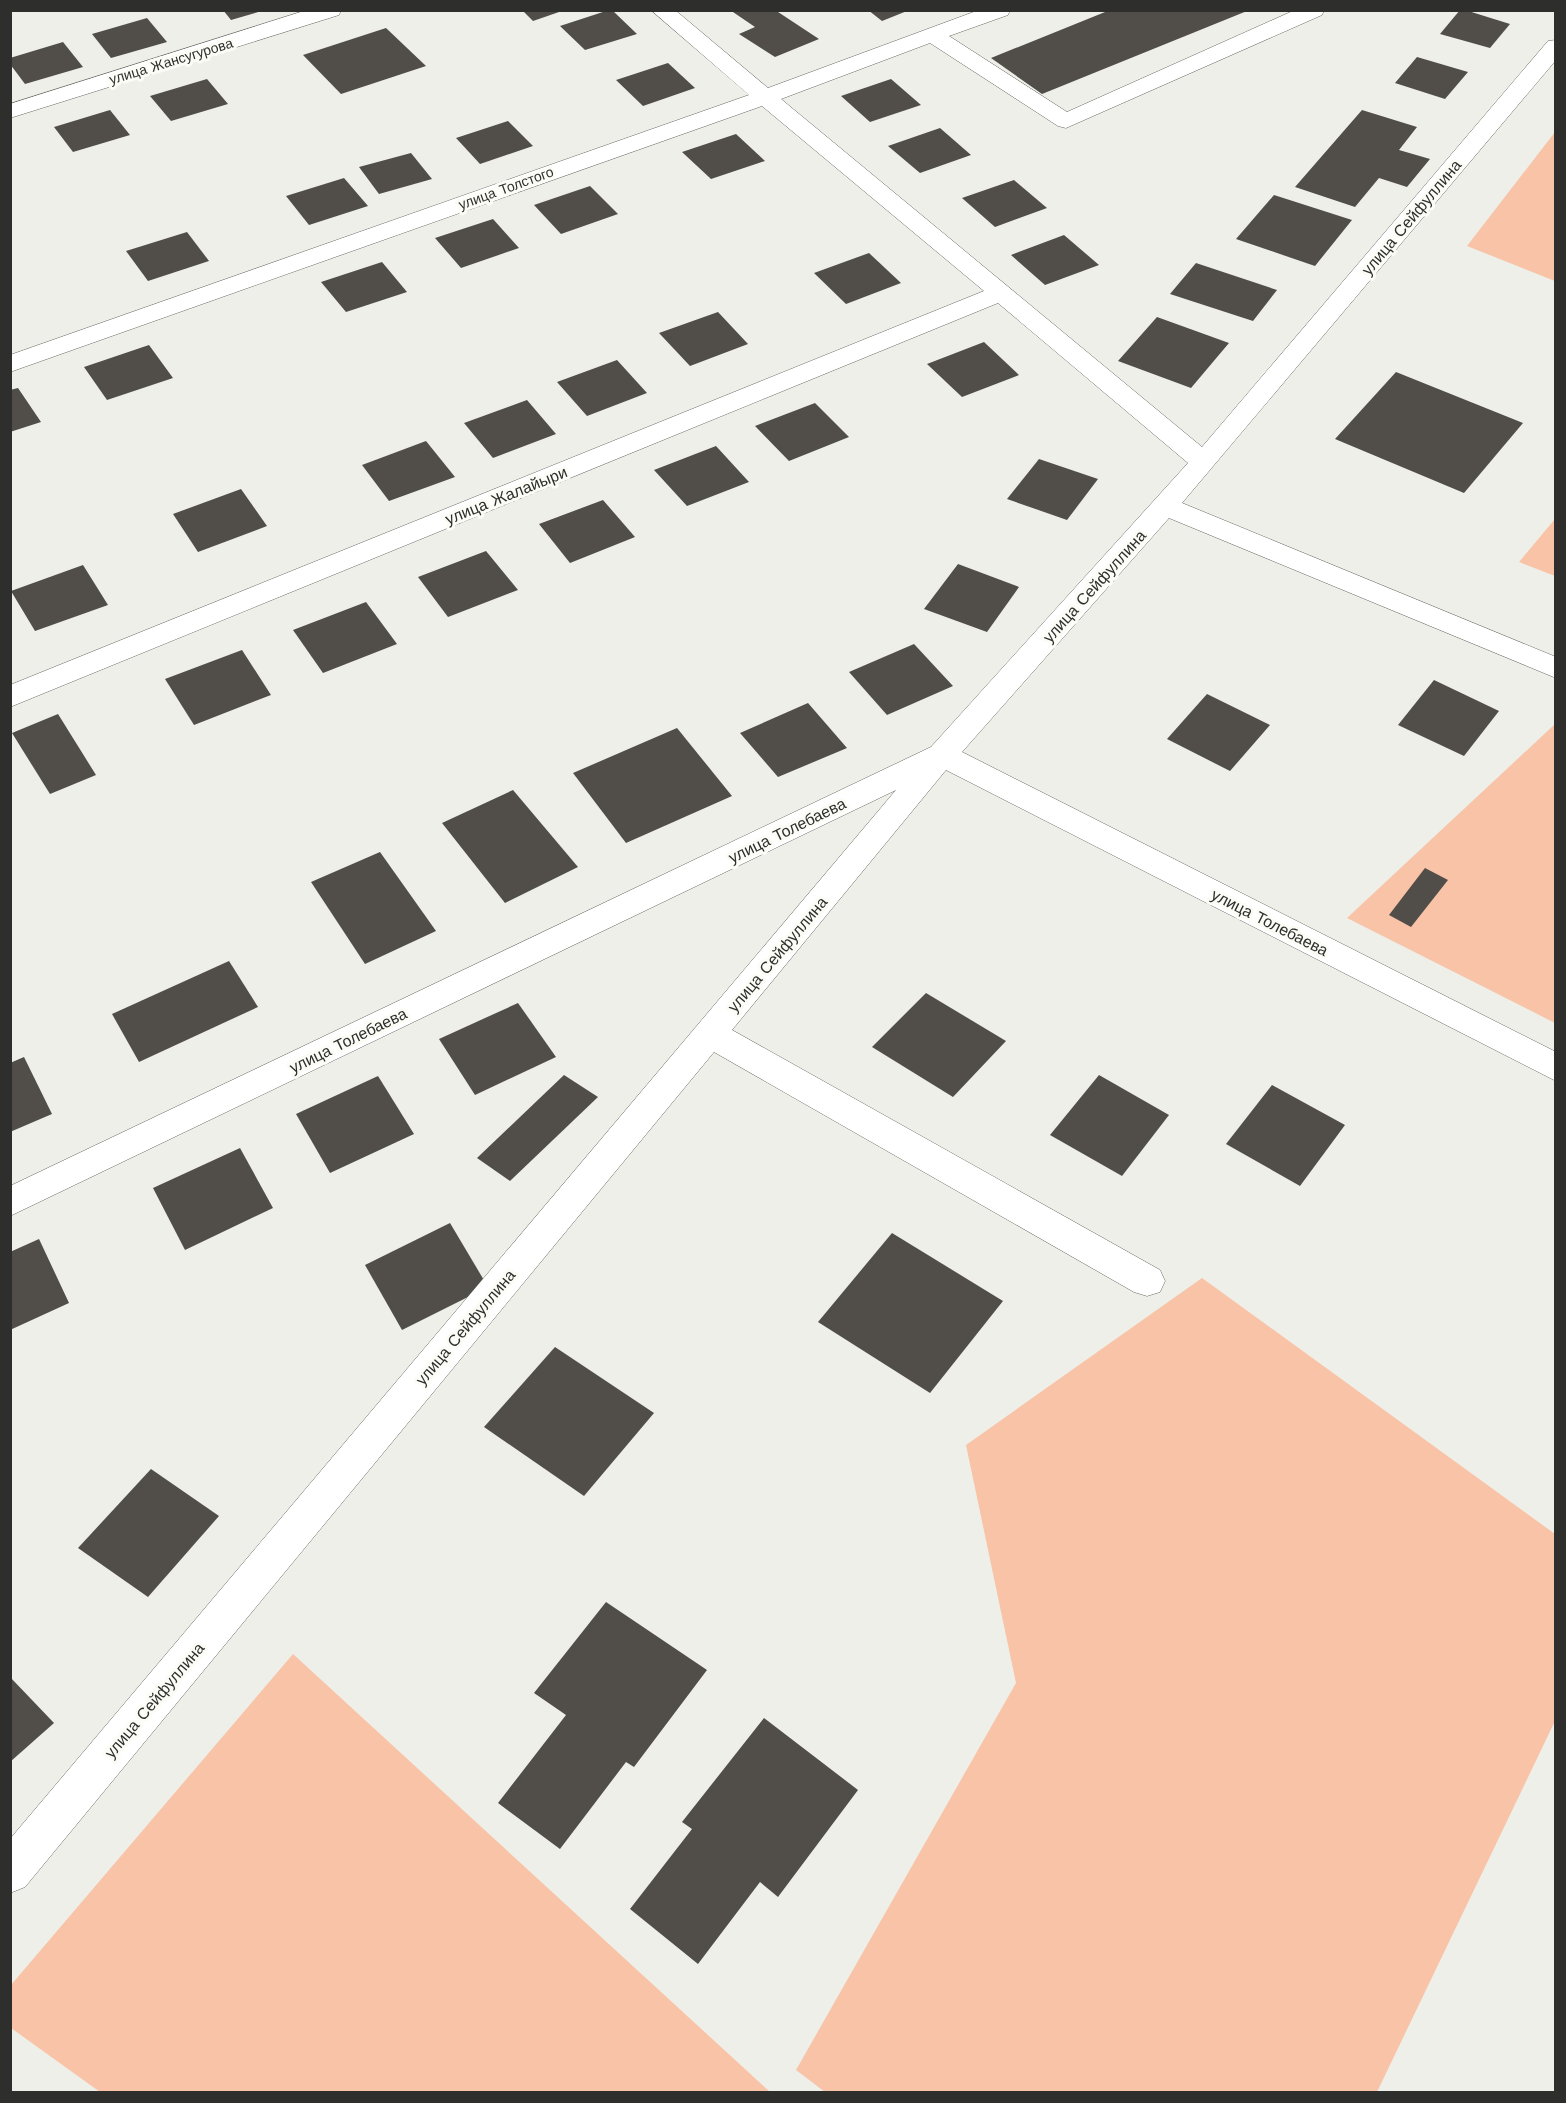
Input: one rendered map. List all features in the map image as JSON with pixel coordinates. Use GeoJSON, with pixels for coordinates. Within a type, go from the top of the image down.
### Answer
{"type":"FeatureCollection","features":[{"type":"Feature","properties":{"kind":"street","name":"улица Жансугурова"},"geometry":{"type":"LineString","coordinates":[[10,111],[331,10]]}},
{"type":"Feature","properties":{"kind":"street"},"geometry":{"type":"LineString","coordinates":[[661,10],[1204,462]]}},
{"type":"Feature","properties":{"kind":"street","name":"улица Толстого"},"geometry":{"type":"LineString","coordinates":[[10,364],[765,97],[1000,10]]}},
{"type":"Feature","properties":{"kind":"street"},"geometry":{"type":"LineString","coordinates":[[932,35],[1066,121],[1314,10]]}},
{"type":"Feature","properties":{"kind":"street","name":"улица Сейфуллина"},"geometry":{"type":"LineString","coordinates":[[10,1872],[942,755],[1204,462],[1556,46]]}},
{"type":"Feature","properties":{"kind":"street","name":"улица Жалайыри"},"geometry":{"type":"LineString","coordinates":[[10,697],[1001,293]]}},
{"type":"Feature","properties":{"kind":"street"},"geometry":{"type":"LineString","coordinates":[[1165,506],[1556,668]]}},
{"type":"Feature","properties":{"kind":"street","name":"улица Толебаева"},"geometry":{"type":"LineString","coordinates":[[10,1202],[942,755],[1556,1068]]}},
{"type":"Feature","properties":{"kind":"street"},"geometry":{"type":"LineString","coordinates":[[710,1034],[1147,1281]]}},
{"type":"Feature","properties":{"kind":"shaded area"},"geometry":{"type":"Polygon","coordinates":[[[1555,132],[1555,281],[1467,246],[1555,132]]]}},
{"type":"Feature","properties":{"kind":"shaded area"},"geometry":{"type":"Polygon","coordinates":[[[1555,519],[1555,576],[1519,562],[1555,519]]]}},
{"type":"Feature","properties":{"kind":"shaded area"},"geometry":{"type":"Polygon","coordinates":[[[1555,724],[1555,1023],[1347,918],[1555,724]]]}},
{"type":"Feature","properties":{"kind":"shaded area"},"geometry":{"type":"Polygon","coordinates":[[[1202,1278],[1555,1534],[1555,1721],[1377,2092],[825,2092],[796,2070],[1016,1683],[966,1445],[1202,1278]]]}},
{"type":"Feature","properties":{"kind":"shaded area"},"geometry":{"type":"Polygon","coordinates":[[[293,1654],[770,2092],[100,2092],[11,2028],[11,1985],[293,1654]]]}},
{"type":"Feature","properties":{"kind":"building"},"geometry":{"type":"Polygon","coordinates":[[[223,10],[261,10],[262,11],[231,20],[223,10]]]}},
{"type":"Feature","properties":{"kind":"building"},"geometry":{"type":"Polygon","coordinates":[[[522,10],[562,10],[562,11],[533,21],[522,10]]]}},
{"type":"Feature","properties":{"kind":"building"},"geometry":{"type":"Polygon","coordinates":[[[612,10],[637,34],[585,50],[560,26],[612,10]]]}},
{"type":"Feature","properties":{"kind":"building"},"geometry":{"type":"Polygon","coordinates":[[[730,10],[775,10],[819,39],[775,57],[739,34],[755,27],[730,10]]]}},
{"type":"Feature","properties":{"kind":"building"},"geometry":{"type":"Polygon","coordinates":[[[868,10],[907,10],[907,11],[882,21],[868,10]]]}},
{"type":"Feature","properties":{"kind":"building"},"geometry":{"type":"Polygon","coordinates":[[[1110,10],[1247,11],[1042,94],[991,58],[1110,10]]]}},
{"type":"Feature","properties":{"kind":"building"},"geometry":{"type":"Polygon","coordinates":[[[1460,10],[1510,24],[1490,48],[1440,34],[1460,10]]]}},
{"type":"Feature","properties":{"kind":"building"},"geometry":{"type":"Polygon","coordinates":[[[147,18],[167,42],[111,58],[92,34],[147,18]]]}},
{"type":"Feature","properties":{"kind":"building"},"geometry":{"type":"Polygon","coordinates":[[[386,28],[426,66],[341,94],[303,55],[386,28]]]}},
{"type":"Feature","properties":{"kind":"building"},"geometry":{"type":"Polygon","coordinates":[[[63,42],[83,67],[25,84],[10,64],[10,58],[63,42]]]}},
{"type":"Feature","properties":{"kind":"building"},"geometry":{"type":"Polygon","coordinates":[[[1417,57],[1468,72],[1445,99],[1395,83],[1417,57]]]}},
{"type":"Feature","properties":{"kind":"building"},"geometry":{"type":"Polygon","coordinates":[[[668,63],[695,88],[643,106],[616,80],[668,63]]]}},
{"type":"Feature","properties":{"kind":"building"},"geometry":{"type":"Polygon","coordinates":[[[207,79],[228,104],[171,121],[150,96],[207,79]]]}},
{"type":"Feature","properties":{"kind":"building"},"geometry":{"type":"Polygon","coordinates":[[[891,79],[921,105],[870,122],[841,96],[891,79]]]}},
{"type":"Feature","properties":{"kind":"building"},"geometry":{"type":"Polygon","coordinates":[[[110,110],[130,135],[73,152],[54,127],[110,110]]]}},
{"type":"Feature","properties":{"kind":"building"},"geometry":{"type":"Polygon","coordinates":[[[1362,110],[1417,127],[1399,150],[1430,159],[1407,187],[1379,178],[1355,207],[1295,187],[1362,110]]]}},
{"type":"Feature","properties":{"kind":"building"},"geometry":{"type":"Polygon","coordinates":[[[508,121],[533,146],[480,164],[456,138],[508,121]]]}},
{"type":"Feature","properties":{"kind":"building"},"geometry":{"type":"Polygon","coordinates":[[[940,128],[971,155],[920,173],[888,146],[940,128]]]}},
{"type":"Feature","properties":{"kind":"building"},"geometry":{"type":"Polygon","coordinates":[[[736,134],[765,161],[711,179],[682,152],[736,134]]]}},
{"type":"Feature","properties":{"kind":"building"},"geometry":{"type":"Polygon","coordinates":[[[411,153],[432,179],[379,194],[359,167],[411,153]]]}},
{"type":"Feature","properties":{"kind":"building"},"geometry":{"type":"Polygon","coordinates":[[[344,178],[368,206],[309,225],[286,196],[344,178]]]}},
{"type":"Feature","properties":{"kind":"building"},"geometry":{"type":"Polygon","coordinates":[[[1014,180],[1047,208],[995,227],[962,198],[1014,180]]]}},
{"type":"Feature","properties":{"kind":"building"},"geometry":{"type":"Polygon","coordinates":[[[590,186],[618,214],[561,234],[534,205],[590,186]]]}},
{"type":"Feature","properties":{"kind":"building"},"geometry":{"type":"Polygon","coordinates":[[[1274,195],[1352,220],[1315,266],[1236,239],[1274,195]]]}},
{"type":"Feature","properties":{"kind":"building"},"geometry":{"type":"Polygon","coordinates":[[[493,219],[519,248],[461,268],[435,238],[493,219]]]}},
{"type":"Feature","properties":{"kind":"building"},"geometry":{"type":"Polygon","coordinates":[[[187,232],[209,261],[148,281],[126,251],[187,232]]]}},
{"type":"Feature","properties":{"kind":"building"},"geometry":{"type":"Polygon","coordinates":[[[1064,235],[1099,265],[1045,285],[1011,255],[1064,235]]]}},
{"type":"Feature","properties":{"kind":"building"},"geometry":{"type":"Polygon","coordinates":[[[869,253],[901,283],[846,304],[814,273],[869,253]]]}},
{"type":"Feature","properties":{"kind":"building"},"geometry":{"type":"Polygon","coordinates":[[[382,262],[407,292],[346,312],[321,282],[382,262]]]}},
{"type":"Feature","properties":{"kind":"building"},"geometry":{"type":"Polygon","coordinates":[[[1196,263],[1277,290],[1253,321],[1170,294],[1196,263]]]}},
{"type":"Feature","properties":{"kind":"building"},"geometry":{"type":"Polygon","coordinates":[[[718,312],[748,344],[690,366],[659,333],[718,312]]]}},
{"type":"Feature","properties":{"kind":"building"},"geometry":{"type":"Polygon","coordinates":[[[1157,317],[1229,343],[1191,388],[1118,361],[1157,317]]]}},
{"type":"Feature","properties":{"kind":"building"},"geometry":{"type":"Polygon","coordinates":[[[984,342],[1019,375],[962,397],[927,364],[984,342]]]}},
{"type":"Feature","properties":{"kind":"building"},"geometry":{"type":"Polygon","coordinates":[[[149,345],[173,378],[107,400],[84,367],[149,345]]]}},
{"type":"Feature","properties":{"kind":"building"},"geometry":{"type":"Polygon","coordinates":[[[617,360],[647,393],[587,416],[557,382],[617,360]]]}},
{"type":"Feature","properties":{"kind":"building"},"geometry":{"type":"Polygon","coordinates":[[[1396,372],[1523,423],[1464,493],[1335,439],[1396,372]]]}},
{"type":"Feature","properties":{"kind":"building"},"geometry":{"type":"Polygon","coordinates":[[[18,388],[41,422],[10,432],[10,390],[18,388]]]}},
{"type":"Feature","properties":{"kind":"building"},"geometry":{"type":"Polygon","coordinates":[[[527,400],[556,434],[493,458],[464,423],[527,400]]]}},
{"type":"Feature","properties":{"kind":"building"},"geometry":{"type":"Polygon","coordinates":[[[815,403],[849,437],[789,461],[755,426],[815,403]]]}},
{"type":"Feature","properties":{"kind":"building"},"geometry":{"type":"Polygon","coordinates":[[[426,441],[455,477],[389,501],[362,465],[426,441]]]}},
{"type":"Feature","properties":{"kind":"building"},"geometry":{"type":"Polygon","coordinates":[[[716,446],[749,482],[687,506],[654,470],[716,446]]]}},
{"type":"Feature","properties":{"kind":"building"},"geometry":{"type":"Polygon","coordinates":[[[1039,459],[1098,479],[1067,520],[1007,499],[1039,459]]]}},
{"type":"Feature","properties":{"kind":"building"},"geometry":{"type":"Polygon","coordinates":[[[241,489],[267,526],[198,552],[173,514],[241,489]]]}},
{"type":"Feature","properties":{"kind":"building"},"geometry":{"type":"Polygon","coordinates":[[[603,500],[635,537],[570,563],[539,524],[603,500]]]}},
{"type":"Feature","properties":{"kind":"building"},"geometry":{"type":"Polygon","coordinates":[[[486,551],[518,590],[448,617],[418,577],[486,551]]]}},
{"type":"Feature","properties":{"kind":"building"},"geometry":{"type":"Polygon","coordinates":[[[958,564],[1019,587],[987,632],[924,609],[958,564]]]}},
{"type":"Feature","properties":{"kind":"building"},"geometry":{"type":"Polygon","coordinates":[[[83,565],[108,605],[35,631],[11,591],[83,565]]]}},
{"type":"Feature","properties":{"kind":"building"},"geometry":{"type":"Polygon","coordinates":[[[366,602],[397,644],[323,673],[293,630],[366,602]]]}},
{"type":"Feature","properties":{"kind":"building"},"geometry":{"type":"Polygon","coordinates":[[[914,644],[953,686],[887,715],[849,672],[914,644]]]}},
{"type":"Feature","properties":{"kind":"building"},"geometry":{"type":"Polygon","coordinates":[[[242,650],[271,695],[194,725],[165,679],[242,650]]]}},
{"type":"Feature","properties":{"kind":"building"},"geometry":{"type":"Polygon","coordinates":[[[1434,680],[1499,711],[1464,756],[1398,725],[1434,680]]]}},
{"type":"Feature","properties":{"kind":"building"},"geometry":{"type":"Polygon","coordinates":[[[1207,694],[1270,725],[1230,771],[1167,739],[1207,694]]]}},
{"type":"Feature","properties":{"kind":"building"},"geometry":{"type":"Polygon","coordinates":[[[808,703],[847,748],[778,777],[740,733],[808,703]]]}},
{"type":"Feature","properties":{"kind":"building"},"geometry":{"type":"Polygon","coordinates":[[[58,714],[96,775],[50,794],[12,733],[58,714]]]}},
{"type":"Feature","properties":{"kind":"building"},"geometry":{"type":"Polygon","coordinates":[[[677,728],[732,796],[626,843],[573,773],[677,728]]]}},
{"type":"Feature","properties":{"kind":"building"},"geometry":{"type":"Polygon","coordinates":[[[513,790],[578,867],[505,903],[442,823],[513,790]]]}},
{"type":"Feature","properties":{"kind":"building"},"geometry":{"type":"Polygon","coordinates":[[[380,852],[436,931],[365,964],[311,882],[380,852]]]}},
{"type":"Feature","properties":{"kind":"building"},"geometry":{"type":"Polygon","coordinates":[[[1425,868],[1448,880],[1411,927],[1389,915],[1425,868]]]}},
{"type":"Feature","properties":{"kind":"building"},"geometry":{"type":"Polygon","coordinates":[[[229,961],[258,1007],[139,1062],[112,1014],[229,961]]]}},
{"type":"Feature","properties":{"kind":"building"},"geometry":{"type":"Polygon","coordinates":[[[926,993],[1006,1041],[953,1097],[872,1047],[926,993]]]}},
{"type":"Feature","properties":{"kind":"building"},"geometry":{"type":"Polygon","coordinates":[[[518,1003],[556,1057],[475,1095],[439,1039],[518,1003]]]}},
{"type":"Feature","properties":{"kind":"building"},"geometry":{"type":"Polygon","coordinates":[[[24,1057],[52,1114],[10,1132],[10,1063],[24,1057]]]}},
{"type":"Feature","properties":{"kind":"building"},"geometry":{"type":"Polygon","coordinates":[[[564,1075],[598,1097],[510,1181],[477,1158],[564,1075]]]}},
{"type":"Feature","properties":{"kind":"building"},"geometry":{"type":"Polygon","coordinates":[[[1099,1075],[1169,1115],[1122,1176],[1050,1135],[1099,1075]]]}},
{"type":"Feature","properties":{"kind":"building"},"geometry":{"type":"Polygon","coordinates":[[[378,1076],[414,1134],[330,1173],[296,1114],[378,1076]]]}},
{"type":"Feature","properties":{"kind":"building"},"geometry":{"type":"Polygon","coordinates":[[[1272,1085],[1345,1125],[1300,1186],[1226,1144],[1272,1085]]]}},
{"type":"Feature","properties":{"kind":"building"},"geometry":{"type":"Polygon","coordinates":[[[240,1148],[273,1208],[185,1250],[153,1188],[240,1148]]]}},
{"type":"Feature","properties":{"kind":"building"},"geometry":{"type":"Polygon","coordinates":[[[450,1223],[488,1287],[402,1330],[365,1265],[450,1223]]]}},
{"type":"Feature","properties":{"kind":"building"},"geometry":{"type":"Polygon","coordinates":[[[892,1233],[1003,1301],[930,1393],[818,1322],[892,1233]]]}},
{"type":"Feature","properties":{"kind":"building"},"geometry":{"type":"Polygon","coordinates":[[[39,1239],[69,1303],[10,1330],[10,1252],[39,1239]]]}},
{"type":"Feature","properties":{"kind":"building"},"geometry":{"type":"Polygon","coordinates":[[[555,1347],[654,1413],[584,1496],[484,1427],[555,1347]]]}},
{"type":"Feature","properties":{"kind":"building"},"geometry":{"type":"Polygon","coordinates":[[[151,1469],[219,1516],[148,1597],[78,1548],[151,1469]]]}},
{"type":"Feature","properties":{"kind":"building"},"geometry":{"type":"Polygon","coordinates":[[[606,1602],[707,1670],[634,1767],[626,1762],[560,1849],[498,1803],[566,1715],[534,1693],[606,1602]]]}},
{"type":"Feature","properties":{"kind":"building"},"geometry":{"type":"Polygon","coordinates":[[[10,1677],[54,1723],[10,1762],[10,1677]]]}},
{"type":"Feature","properties":{"kind":"building"},"geometry":{"type":"Polygon","coordinates":[[[764,1718],[858,1790],[778,1897],[760,1882],[698,1964],[630,1909],[692,1829],[682,1822],[764,1718]]]}}]}
